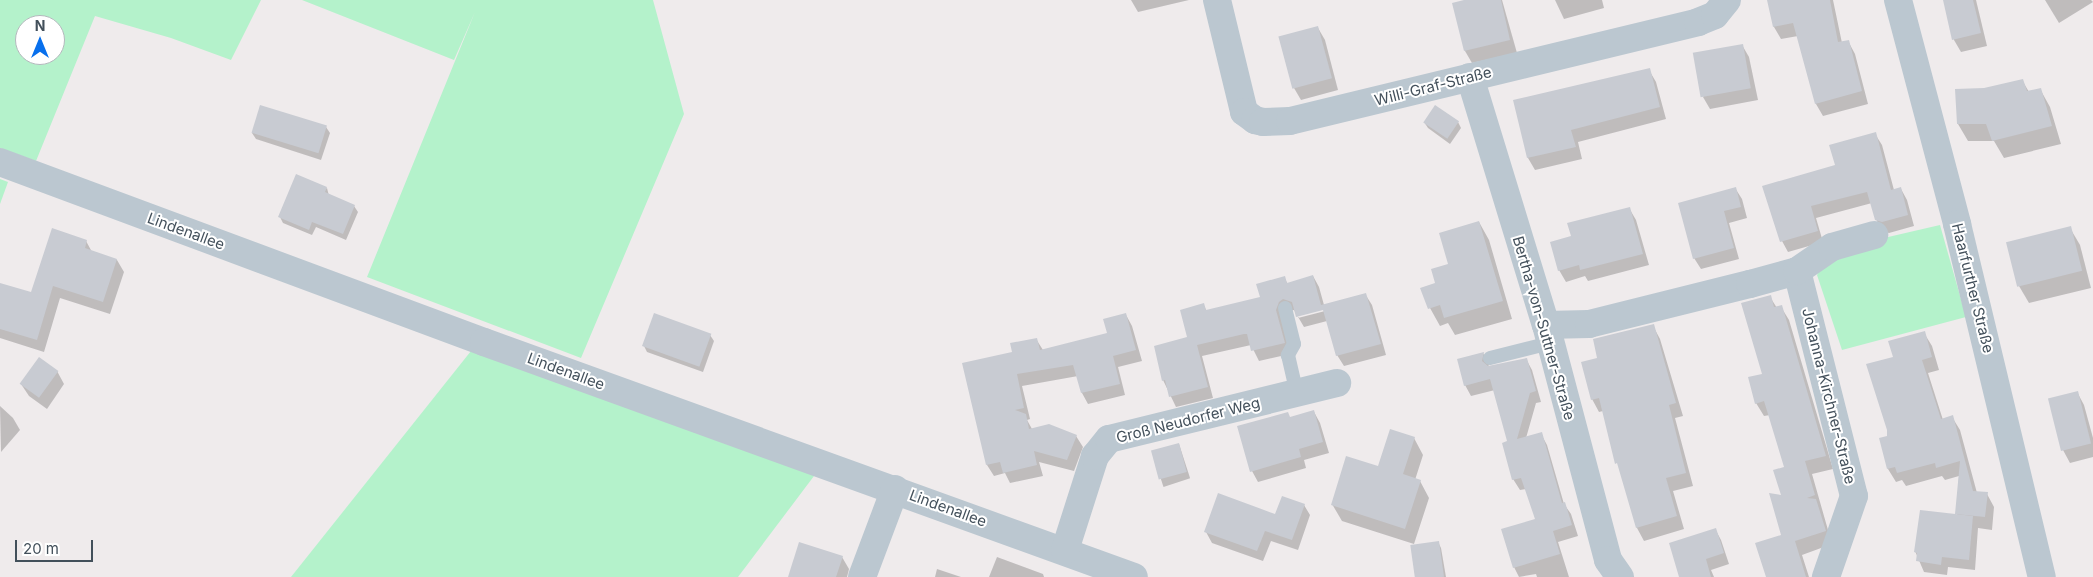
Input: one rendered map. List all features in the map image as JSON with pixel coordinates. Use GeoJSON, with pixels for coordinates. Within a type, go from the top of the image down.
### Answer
{"type":"FeatureCollection","features":[{"type":"Feature","properties":{"kind":"street","name":"Willi-Graf-Straße"},"geometry":{"type":"LineString","coordinates":[[1217,0],[1244,112],[1255,120],[1263,122],[1290,121],[1698,22],[1715,15],[1727,0]]}},
{"type":"Feature","properties":{"kind":"street","name":"Haarfurther Straße"},"geometry":{"type":"LineString","coordinates":[[1898,0],[1957,224],[2042,577]]}},
{"type":"Feature","properties":{"kind":"street","name":"Bertha-von-Suttner-Straße"},"geometry":{"type":"LineString","coordinates":[[1470,77],[1548,334],[1608,560],[1620,577]]}},
{"type":"Feature","properties":{"kind":"street","name":"Lindenallee"},"geometry":{"type":"LineString","coordinates":[[0,162],[474,338],[896,489],[1134,577]]}},
{"type":"Feature","properties":{"kind":"street"},"geometry":{"type":"LineString","coordinates":[[1548,334],[1797,271],[1832,247],[1874,235]]}},
{"type":"Feature","properties":{"kind":"street","name":"Johanna-Kirchner-Straße"},"geometry":{"type":"LineString","coordinates":[[1797,271],[1854,496],[1826,577]]}},
{"type":"Feature","properties":{"kind":"street","name":"Groß Neudorfer Weg"},"geometry":{"type":"LineString","coordinates":[[1064,550],[1095,456],[1109,439],[1337,384]]}},
{"type":"Feature","properties":{"kind":"street"},"geometry":{"type":"LineString","coordinates":[[862,577],[896,489]]}},
{"type":"Feature","properties":{"kind":"lane"},"geometry":{"type":"LineString","coordinates":[[1285,308],[1294,344],[1288,355],[1297,394]]}},
{"type":"Feature","properties":{"kind":"lane"},"geometry":{"type":"LineString","coordinates":[[1490,358],[1548,334]]}},
{"type":"Feature","properties":{"kind":"green space"},"geometry":{"type":"Polygon","coordinates":[[[0,0],[261,0],[231,60],[171,38],[95,16],[36,161],[0,148],[0,0]]]}},
{"type":"Feature","properties":{"kind":"green space"},"geometry":{"type":"Polygon","coordinates":[[[302,0],[653,0],[684,114],[581,358],[367,277],[475,12],[454,60],[302,0]]]}},
{"type":"Feature","properties":{"kind":"green space"},"geometry":{"type":"Polygon","coordinates":[[[0,179],[8,182],[0,204],[0,179]]]}},
{"type":"Feature","properties":{"kind":"green space"},"geometry":{"type":"Polygon","coordinates":[[[1940,225],[1966,317],[1842,350],[1817,275],[1832,250],[1940,225]]]}},
{"type":"Feature","properties":{"kind":"green space"},"geometry":{"type":"Polygon","coordinates":[[[471,351],[817,472],[738,577],[291,577],[471,351]]]}},
{"type":"Feature","properties":{"kind":"building"},"geometry":{"type":"Polygon","coordinates":[[[1464,0],[1501,0],[1510,40],[1464,51],[1452,3],[1464,0]]]}},
{"type":"Feature","properties":{"kind":"building"},"geometry":{"type":"Polygon","coordinates":[[[1767,0],[1830,0],[1838,42],[1849,40],[1862,91],[1815,104],[1793,23],[1773,27],[1767,0]]]}},
{"type":"Feature","properties":{"kind":"building"},"geometry":{"type":"Polygon","coordinates":[[[1943,0],[1973,0],[1981,33],[1952,40],[1943,0]]]}},
{"type":"Feature","properties":{"kind":"building"},"geometry":{"type":"Polygon","coordinates":[[[1318,26],[1332,78],[1292,89],[1278,37],[1318,26]]]}},
{"type":"Feature","properties":{"kind":"building"},"geometry":{"type":"Polygon","coordinates":[[[1743,44],[1751,88],[1701,97],[1693,53],[1743,44]]]}},
{"type":"Feature","properties":{"kind":"building"},"geometry":{"type":"Polygon","coordinates":[[[1650,68],[1660,107],[1571,130],[1576,147],[1527,158],[1513,100],[1650,68]]]}},
{"type":"Feature","properties":{"kind":"building"},"geometry":{"type":"Polygon","coordinates":[[[2023,79],[2027,91],[2041,88],[2052,126],[1992,141],[1986,124],[1957,124],[1955,89],[1984,88],[2023,79]]]}},
{"type":"Feature","properties":{"kind":"building"},"geometry":{"type":"Polygon","coordinates":[[[260,105],[327,125],[318,153],[252,133],[260,105]]]}},
{"type":"Feature","properties":{"kind":"building"},"geometry":{"type":"Polygon","coordinates":[[[1435,105],[1459,121],[1447,139],[1423,122],[1435,105]]]}},
{"type":"Feature","properties":{"kind":"building"},"geometry":{"type":"Polygon","coordinates":[[[1876,132],[1891,190],[1901,187],[1908,215],[1882,222],[1875,220],[1867,192],[1811,206],[1818,231],[1780,242],[1762,186],[1835,165],[1829,145],[1876,132]]]}},
{"type":"Feature","properties":{"kind":"building"},"geometry":{"type":"Polygon","coordinates":[[[296,174],[327,187],[325,192],[355,205],[343,234],[312,222],[309,230],[278,217],[296,174]]]}},
{"type":"Feature","properties":{"kind":"building"},"geometry":{"type":"Polygon","coordinates":[[[1736,187],[1741,207],[1724,211],[1734,248],[1693,259],[1678,203],[1736,187]]]}},
{"type":"Feature","properties":{"kind":"building"},"geometry":{"type":"Polygon","coordinates":[[[1630,207],[1643,254],[1580,270],[1579,265],[1558,271],[1550,242],[1571,236],[1567,223],[1630,207]]]}},
{"type":"Feature","properties":{"kind":"building"},"geometry":{"type":"Polygon","coordinates":[[[1479,221],[1503,301],[1444,318],[1440,305],[1428,309],[1420,288],[1435,283],[1431,269],[1448,264],[1439,233],[1479,221]]]}},
{"type":"Feature","properties":{"kind":"building"},"geometry":{"type":"Polygon","coordinates":[[[2071,226],[2082,271],[2017,287],[2006,242],[2071,226]]]}},
{"type":"Feature","properties":{"kind":"building"},"geometry":{"type":"Polygon","coordinates":[[[52,228],[87,240],[85,248],[117,259],[103,302],[53,286],[37,340],[0,329],[0,283],[31,292],[52,228]]]}},
{"type":"Feature","properties":{"kind":"building"},"geometry":{"type":"Polygon","coordinates":[[[1313,275],[1321,305],[1366,293],[1381,344],[1336,356],[1323,310],[1296,317],[1292,302],[1283,299],[1279,302],[1276,310],[1285,343],[1251,351],[1247,334],[1244,334],[1197,345],[1208,387],[1169,397],[1165,380],[1162,381],[1154,346],[1187,337],[1180,310],[1204,303],[1206,310],[1260,297],[1256,284],[1285,276],[1287,283],[1313,275]]]}},
{"type":"Feature","properties":{"kind":"building"},"geometry":{"type":"Polygon","coordinates":[[[1771,295],[1774,307],[1782,305],[1826,456],[1805,461],[1815,495],[1807,498],[1816,499],[1826,531],[1795,541],[1806,577],[1766,577],[1755,543],[1781,535],[1769,493],[1781,495],[1773,470],[1784,467],[1764,401],[1755,404],[1748,377],[1762,374],[1741,303],[1771,295]]]}},
{"type":"Feature","properties":{"kind":"building"},"geometry":{"type":"Polygon","coordinates":[[[654,313],[711,334],[699,367],[642,346],[654,313]]]}},
{"type":"Feature","properties":{"kind":"building"},"geometry":{"type":"Polygon","coordinates":[[[1126,313],[1136,350],[1113,356],[1120,384],[1081,393],[1073,365],[1017,374],[1024,408],[1015,410],[1026,414],[1029,429],[1049,424],[1077,435],[1067,460],[1034,451],[1037,465],[1003,473],[1000,462],[986,465],[962,363],[1012,352],[1010,343],[1037,338],[1040,350],[1107,333],[1103,319],[1126,313]]]}},
{"type":"Feature","properties":{"kind":"building"},"geometry":{"type":"Polygon","coordinates":[[[1654,324],[1676,403],[1669,405],[1686,473],[1666,478],[1677,516],[1636,528],[1617,463],[1615,464],[1599,398],[1591,400],[1581,362],[1597,358],[1593,339],[1654,324]]]}},
{"type":"Feature","properties":{"kind":"building"},"geometry":{"type":"Polygon","coordinates":[[[1925,331],[1932,357],[1922,360],[1941,419],[1953,415],[1973,491],[1988,492],[1985,517],[1955,514],[1960,461],[1936,468],[1935,463],[1897,473],[1895,467],[1887,469],[1879,438],[1887,436],[1887,430],[1866,364],[1893,357],[1888,341],[1925,331]]]}},
{"type":"Feature","properties":{"kind":"building"},"geometry":{"type":"Polygon","coordinates":[[[1484,352],[1482,361],[1488,366],[1527,358],[1536,391],[1530,393],[1517,439],[1542,432],[1562,503],[1565,502],[1572,525],[1553,531],[1560,554],[1513,568],[1501,529],[1535,519],[1521,478],[1512,480],[1502,443],[1507,441],[1490,379],[1464,386],[1457,359],[1484,352]]]}},
{"type":"Feature","properties":{"kind":"building"},"geometry":{"type":"Polygon","coordinates":[[[39,357],[58,371],[39,398],[20,384],[39,357]]]}},
{"type":"Feature","properties":{"kind":"building"},"geometry":{"type":"Polygon","coordinates":[[[2078,391],[2091,443],[2061,451],[2048,398],[2078,391]]]}},
{"type":"Feature","properties":{"kind":"building"},"geometry":{"type":"Polygon","coordinates":[[[1314,410],[1323,442],[1299,449],[1301,457],[1250,472],[1237,426],[1288,412],[1290,417],[1314,410]]]}},
{"type":"Feature","properties":{"kind":"building"},"geometry":{"type":"Polygon","coordinates":[[[1390,429],[1415,437],[1403,474],[1421,480],[1405,529],[1331,505],[1346,456],[1378,466],[1390,429]]]}},
{"type":"Feature","properties":{"kind":"building"},"geometry":{"type":"Polygon","coordinates":[[[1179,443],[1187,472],[1159,479],[1151,451],[1179,443]]]}},
{"type":"Feature","properties":{"kind":"building"},"geometry":{"type":"Polygon","coordinates":[[[1218,493],[1275,514],[1282,496],[1305,504],[1292,540],[1265,531],[1257,551],[1204,532],[1218,493]]]}},
{"type":"Feature","properties":{"kind":"building"},"geometry":{"type":"Polygon","coordinates":[[[1920,510],[1973,516],[1969,560],[1942,557],[1941,565],[1916,561],[1917,553],[1914,552],[1920,510]]]}},
{"type":"Feature","properties":{"kind":"building"},"geometry":{"type":"Polygon","coordinates":[[[1716,528],[1724,553],[1706,559],[1711,577],[1679,577],[1669,543],[1716,528]]]}},
{"type":"Feature","properties":{"kind":"building"},"geometry":{"type":"Polygon","coordinates":[[[1439,541],[1444,577],[1415,577],[1410,545],[1439,541]]]}},
{"type":"Feature","properties":{"kind":"building"},"geometry":{"type":"Polygon","coordinates":[[[799,542],[843,556],[836,577],[788,577],[799,542]]]}}]}
